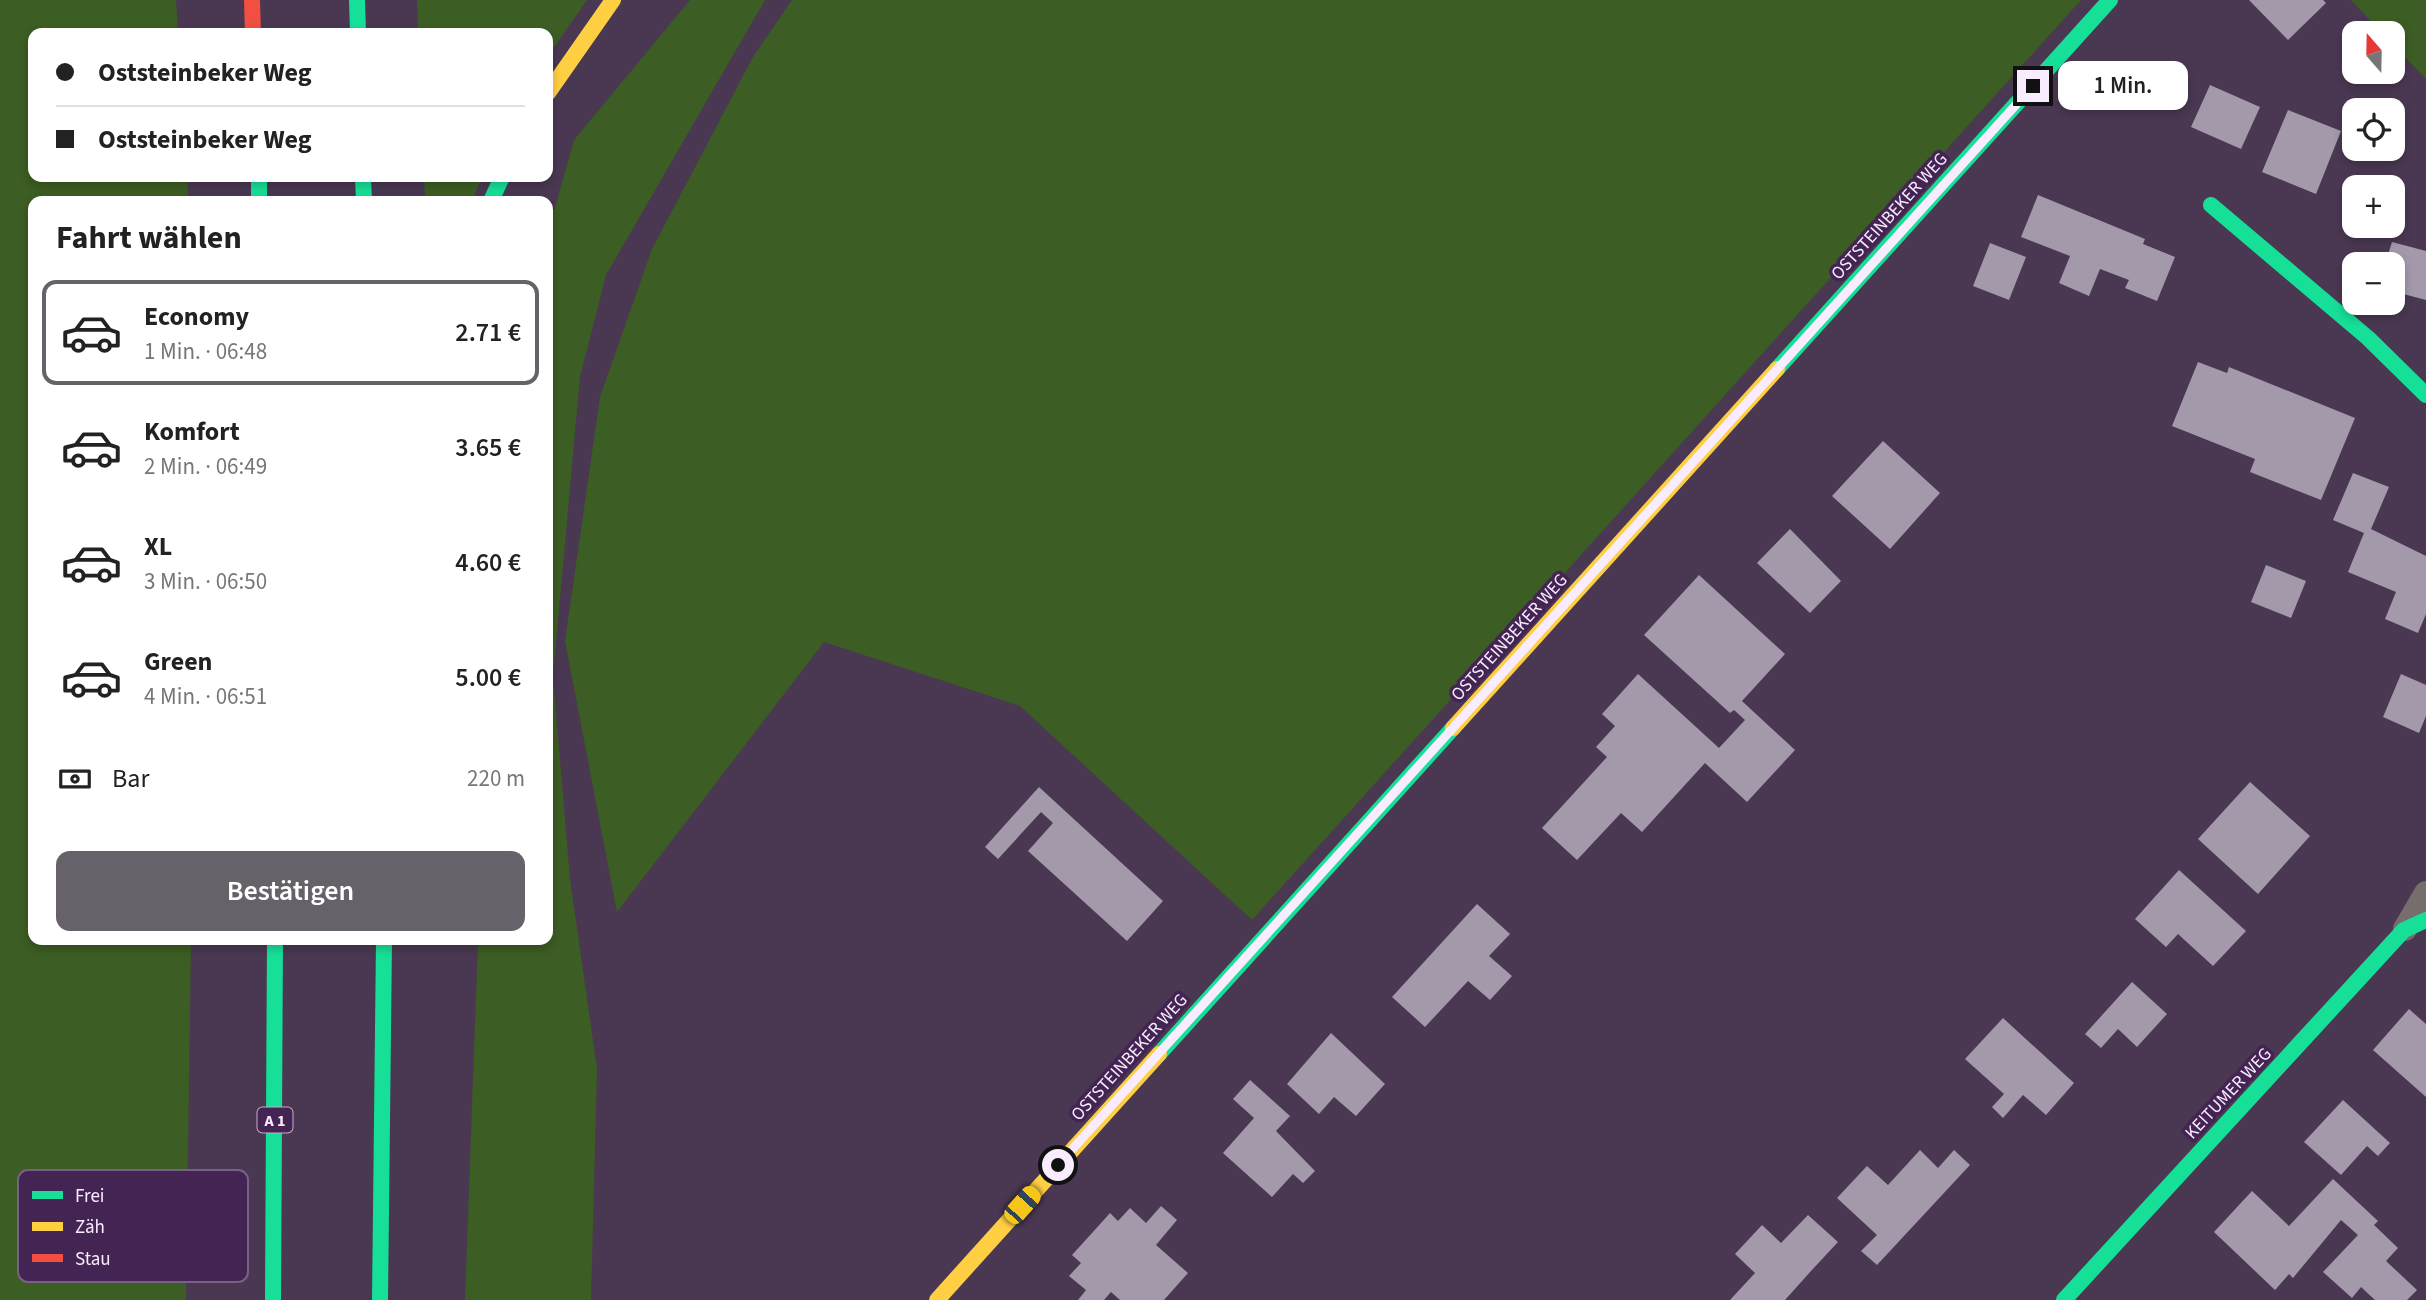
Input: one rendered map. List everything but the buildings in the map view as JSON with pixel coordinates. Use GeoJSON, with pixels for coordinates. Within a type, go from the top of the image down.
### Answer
{"type":"FeatureCollection","features":[{"type":"Feature","properties":{"kind":"main road"},"geometry":{"type":"LineString","coordinates":[[252,0],[253,28]]}},
{"type":"Feature","properties":{"kind":"main road"},"geometry":{"type":"LineString","coordinates":[[357,0],[358,28]]}},
{"type":"Feature","properties":{"kind":"main road"},"geometry":{"type":"LineString","coordinates":[[553,86],[613,0]]}},
{"type":"Feature","properties":{"kind":"main road","name":"OSTSTEINBEKER WEG"},"geometry":{"type":"LineString","coordinates":[[937,1300],[2110,0]]}},
{"type":"Feature","properties":{"kind":"main road"},"geometry":{"type":"LineString","coordinates":[[2211,205],[2368,338],[2426,394]]}},
{"type":"Feature","properties":{"kind":"main road","name":"KEITUMER WEG"},"geometry":{"type":"LineString","coordinates":[[2064,1300],[2415,925]]}},
{"type":"Feature","properties":{"kind":"main road","name":"A 1"},"geometry":{"type":"LineString","coordinates":[[273,1300],[275,945]]}},
{"type":"Feature","properties":{"kind":"main road"},"geometry":{"type":"LineString","coordinates":[[380,1300],[384,945]]}},
{"type":"Feature","properties":{"kind":"lane"},"geometry":{"type":"LineString","coordinates":[[2415,925],[2426,893]]}},
{"type":"Feature","properties":{"kind":"green space"},"geometry":{"type":"Polygon","coordinates":[[[0,0],[176,0],[178,28],[28,28],[28,182],[187,182],[188,196],[28,196],[28,945],[191,945],[188,1170],[18,1170],[18,1282],[186,1282],[186,1300],[0,1300],[0,0]]]}},
{"type":"Feature","properties":{"kind":"green space"},"geometry":{"type":"Polygon","coordinates":[[[417,0],[587,0],[553,49],[553,28],[418,28],[417,0]]]}},
{"type":"Feature","properties":{"kind":"green space"},"geometry":{"type":"Polygon","coordinates":[[[690,0],[765,0],[606,275],[580,377],[553,676],[553,214],[574,140],[690,0]]]}},
{"type":"Feature","properties":{"kind":"green space"},"geometry":{"type":"Polygon","coordinates":[[[792,0],[2081,0],[1252,920],[1020,706],[824,642],[617,912],[565,641],[600,397],[652,249],[753,57],[792,0]]]}},
{"type":"Feature","properties":{"kind":"green space"},"geometry":{"type":"Polygon","coordinates":[[[2351,0],[2426,0],[2426,79],[2405,57],[2405,21],[2371,21],[2351,0]]]}},
{"type":"Feature","properties":{"kind":"green space"},"geometry":{"type":"Polygon","coordinates":[[[424,182],[480,182],[474,196],[425,196],[424,182]]]}},
{"type":"Feature","properties":{"kind":"green space"},"geometry":{"type":"Polygon","coordinates":[[[553,676],[570,879],[597,1069],[591,1300],[465,1300],[478,945],[553,945],[553,676]]]}},
{"type":"Feature","properties":{"kind":"traffic: fast"},"geometry":{"type":"LineString","coordinates":[[357,0],[358,28]]}},
{"type":"Feature","properties":{"kind":"traffic: fast"},"geometry":{"type":"LineString","coordinates":[[1777,369],[2110,0]]}},
{"type":"Feature","properties":{"kind":"traffic: fast"},"geometry":{"type":"LineString","coordinates":[[259,182],[259,196]]}},
{"type":"Feature","properties":{"kind":"traffic: fast"},"geometry":{"type":"LineString","coordinates":[[363,182],[364,196]]}},
{"type":"Feature","properties":{"kind":"traffic: fast"},"geometry":{"type":"LineString","coordinates":[[493,196],[500,182]]}},
{"type":"Feature","properties":{"kind":"traffic: fast"},"geometry":{"type":"LineString","coordinates":[[2211,205],[2368,338],[2426,395]]}},
{"type":"Feature","properties":{"kind":"traffic: fast"},"geometry":{"type":"LineString","coordinates":[[1159,1054],[1453,728]]}},
{"type":"Feature","properties":{"kind":"traffic: fast"},"geometry":{"type":"LineString","coordinates":[[2064,1300],[2404,930],[2426,920]]}},
{"type":"Feature","properties":{"kind":"traffic: fast"},"geometry":{"type":"LineString","coordinates":[[273,1300],[275,945]]}},
{"type":"Feature","properties":{"kind":"traffic: fast"},"geometry":{"type":"LineString","coordinates":[[380,1300],[384,945]]}},
{"type":"Feature","properties":{"kind":"traffic: slow"},"geometry":{"type":"LineString","coordinates":[[553,86],[613,0]]}},
{"type":"Feature","properties":{"kind":"traffic: slow"},"geometry":{"type":"LineString","coordinates":[[1453,728],[1777,369]]}},
{"type":"Feature","properties":{"kind":"traffic: slow"},"geometry":{"type":"LineString","coordinates":[[937,1300],[1159,1054]]}},
{"type":"Feature","properties":{"kind":"traffic: jam"},"geometry":{"type":"LineString","coordinates":[[252,0],[253,28]]}},
{"type":"Feature","properties":{"kind":"route"},"geometry":{"type":"LineString","coordinates":[[1058,1165],[2033,86]]}}]}
